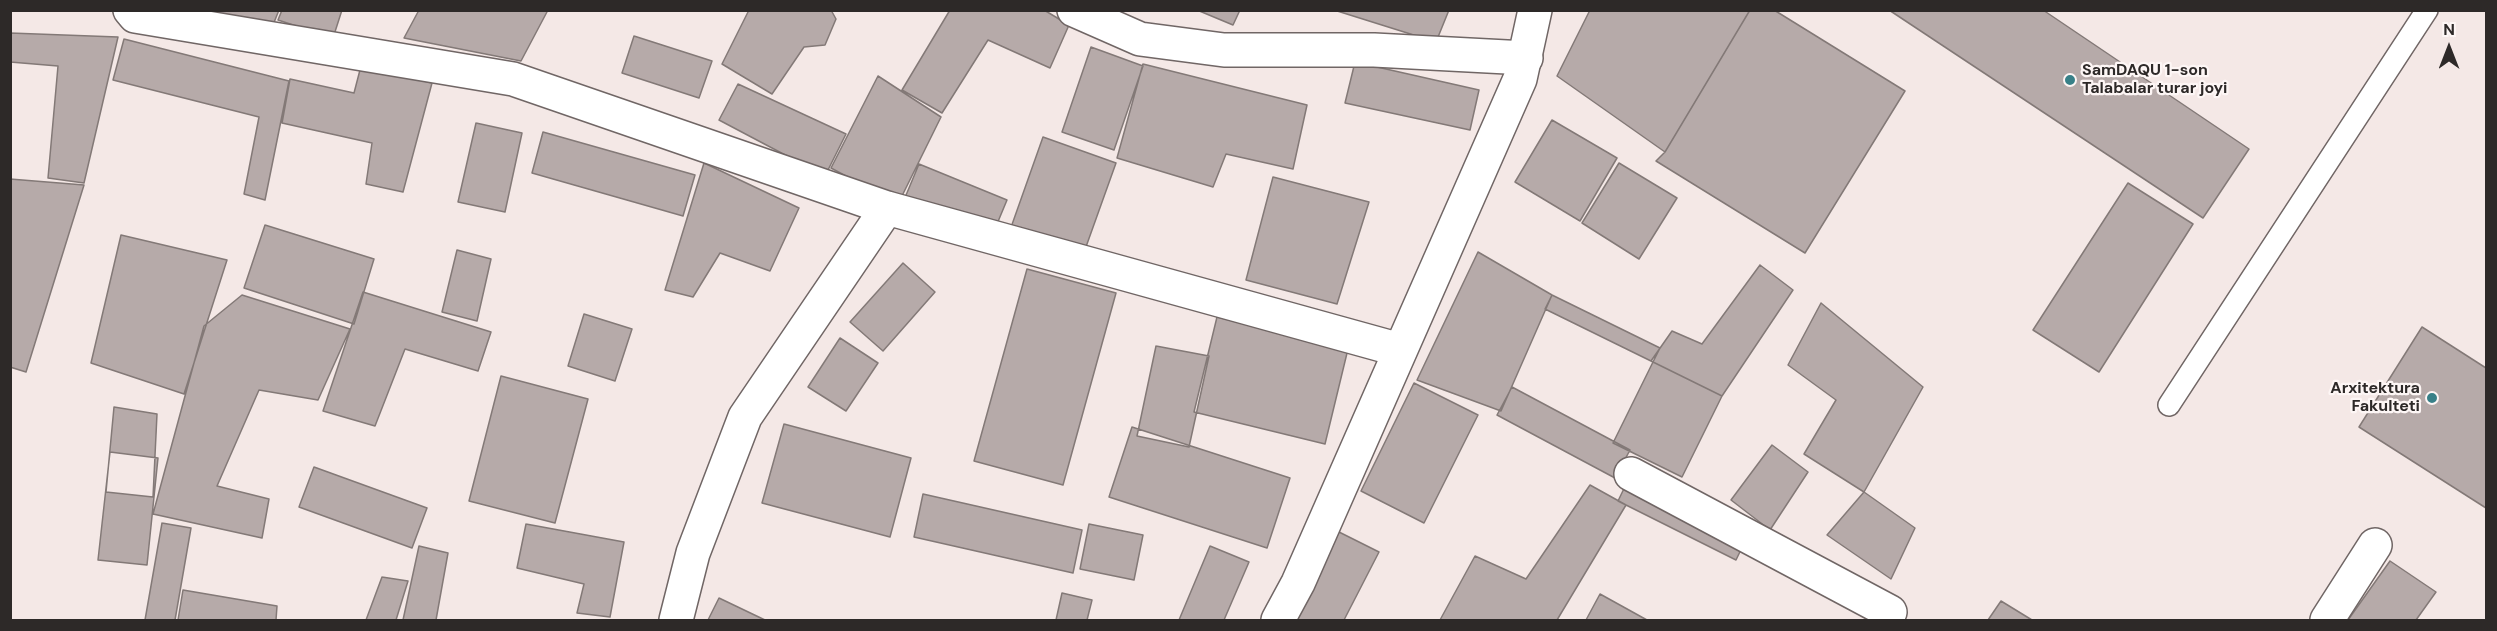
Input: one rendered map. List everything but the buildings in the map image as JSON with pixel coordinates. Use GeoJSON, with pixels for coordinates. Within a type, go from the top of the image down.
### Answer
{"type":"FeatureCollection","features":[{"type":"Feature","properties":{"kind":"street"},"geometry":{"type":"LineString","coordinates":[[130,10],[135,16],[513,80],[887,208],[1400,350]]}},
{"type":"Feature","properties":{"kind":"street"},"geometry":{"type":"LineString","coordinates":[[1074,10],[1140,39],[1224,50],[1374,50],[1526,58]]}},
{"type":"Feature","properties":{"kind":"street"},"geometry":{"type":"LineString","coordinates":[[1278,621],[1298,583],[1520,80],[1535,10]]}},
{"type":"Feature","properties":{"kind":"street"},"geometry":{"type":"LineString","coordinates":[[676,621],[693,553],[745,417],[887,208]]}},
{"type":"Feature","properties":{"kind":"street"},"geometry":{"type":"LineString","coordinates":[[1631,474],[1890,612],[1885,621]]}},
{"type":"Feature","properties":{"kind":"street"},"geometry":{"type":"LineString","coordinates":[[2327,621],[2375,545]]}},
{"type":"Feature","properties":{"kind":"lane"},"geometry":{"type":"LineString","coordinates":[[2169,405],[2427,10]]}},
{"type":"Feature","properties":{"kind":"place","name":"SamDAQU 1-son Talabalar turar joyi"},"geometry":{"type":"Point","coordinates":[2070,80]}},
{"type":"Feature","properties":{"kind":"place","name":"Arxitektura Fakulteti"},"geometry":{"type":"Point","coordinates":[2432,398]}}]}
